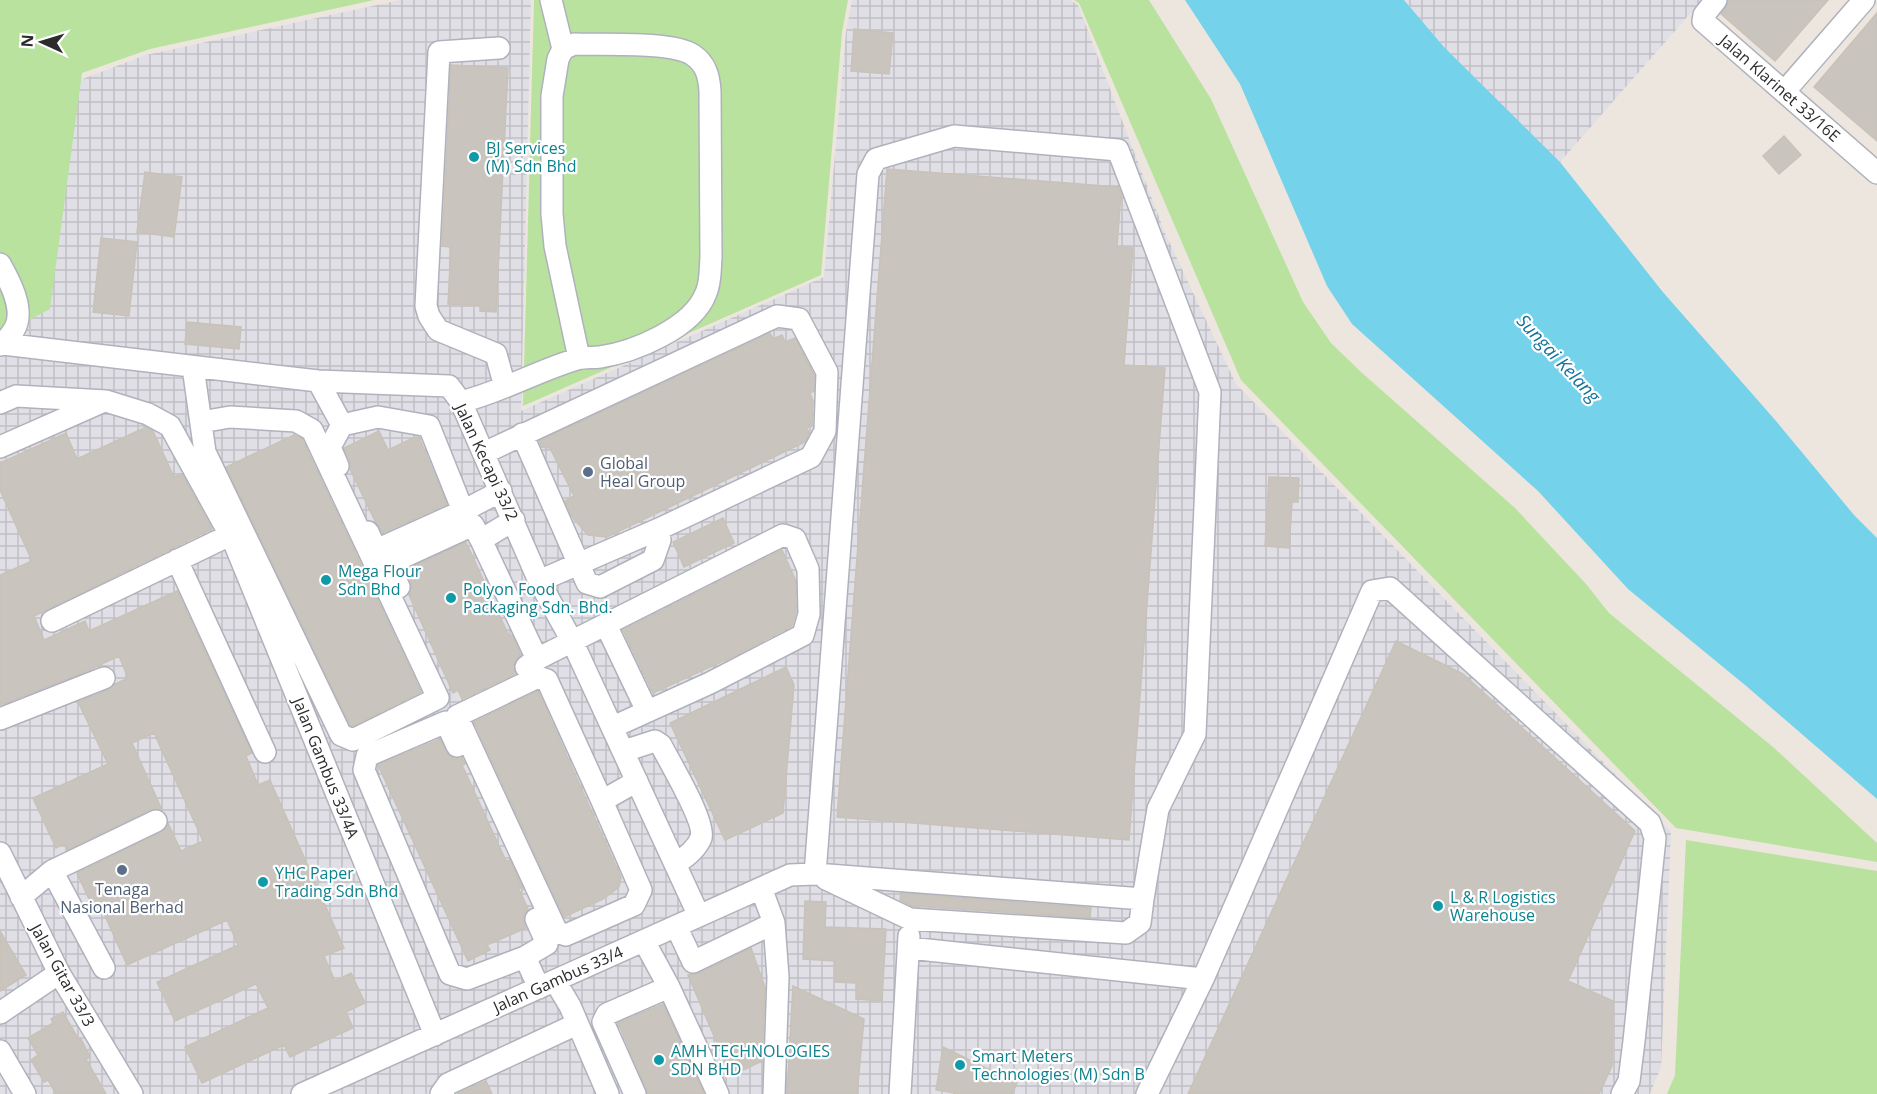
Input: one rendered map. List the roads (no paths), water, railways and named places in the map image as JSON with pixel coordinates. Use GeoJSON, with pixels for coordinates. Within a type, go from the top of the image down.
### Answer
{"type":"FeatureCollection","features":[{"type":"Feature","properties":{"kind":"street"},"geometry":{"type":"LineString","coordinates":[[551,0],[563,49]]}},
{"type":"Feature","properties":{"kind":"street","name":"Jalan Klarinet 33/16E"},"geometry":{"type":"LineString","coordinates":[[1716,0],[1704,15],[1703,21],[1877,172]]}},
{"type":"Feature","properties":{"kind":"street"},"geometry":{"type":"LineString","coordinates":[[1784,92],[1863,0]]}},
{"type":"Feature","properties":{"kind":"street"},"geometry":{"type":"LineString","coordinates":[[461,402],[579,358],[600,357],[625,350],[666,333],[683,323],[706,295],[711,257],[712,131],[709,78],[706,69],[695,56],[686,51],[574,44],[563,49],[558,59],[552,96],[552,214],[555,246],[579,358]]}},
{"type":"Feature","properties":{"kind":"street"},"geometry":{"type":"LineString","coordinates":[[499,48],[439,51],[426,306],[438,330],[496,354],[505,387]]}},
{"type":"Feature","properties":{"kind":"street"},"geometry":{"type":"LineString","coordinates":[[954,136],[1118,150],[1210,392],[1195,734],[1158,809],[1143,899],[1140,923],[1126,933],[910,919],[815,874],[868,174],[876,159],[954,136]]}},
{"type":"Feature","properties":{"kind":"street"},"geometry":{"type":"LineString","coordinates":[[0,264],[10,282],[18,313],[16,327],[1,344]]}},
{"type":"Feature","properties":{"kind":"street"},"geometry":{"type":"LineString","coordinates":[[484,453],[777,316],[799,319],[827,372],[825,431],[811,457],[659,529],[539,581]]}},
{"type":"Feature","properties":{"kind":"street","name":"Jalan Kecapi 33/2"},"geometry":{"type":"LineString","coordinates":[[1,344],[318,381],[449,386],[461,402],[539,581],[573,643],[699,916]]}},
{"type":"Feature","properties":{"kind":"street"},"geometry":{"type":"LineString","coordinates":[[193,367],[205,452],[340,735],[353,740],[438,698],[312,430],[296,420],[230,417],[201,422]]}},
{"type":"Feature","properties":{"kind":"street"},"geometry":{"type":"LineString","coordinates":[[318,381],[342,425]]}},
{"type":"Feature","properties":{"kind":"street","name":"Jalan Gambus 33/4A"},"geometry":{"type":"LineString","coordinates":[[0,403],[16,396],[105,401],[148,414],[170,426],[230,535],[435,1035]]}},
{"type":"Feature","properties":{"kind":"street"},"geometry":{"type":"LineString","coordinates":[[0,447],[105,401]]}},
{"type":"Feature","properties":{"kind":"street"},"geometry":{"type":"LineString","coordinates":[[463,511],[429,426],[378,417],[342,425],[330,447],[376,550],[463,511],[501,491]]}},
{"type":"Feature","properties":{"kind":"street"},"geometry":{"type":"LineString","coordinates":[[522,434],[587,583],[600,587],[653,560],[660,540],[659,529]]}},
{"type":"Feature","properties":{"kind":"street"},"geometry":{"type":"LineString","coordinates":[[481,540],[514,520]]}},
{"type":"Feature","properties":{"kind":"street"},"geometry":{"type":"LineString","coordinates":[[537,659],[473,525],[387,564],[453,699],[459,700],[783,535],[795,539],[808,569],[809,614],[803,636],[710,683],[613,727]]}},
{"type":"Feature","properties":{"kind":"street"},"geometry":{"type":"LineString","coordinates":[[52,621],[230,535]]}},
{"type":"Feature","properties":{"kind":"street"},"geometry":{"type":"LineString","coordinates":[[177,561],[265,752]]}},
{"type":"Feature","properties":{"kind":"street"},"geometry":{"type":"LineString","coordinates":[[1147,1094],[1203,979],[1371,591],[1390,588],[1650,823],[1655,837],[1634,1041],[1629,1081],[1623,1094]]}},
{"type":"Feature","properties":{"kind":"street"},"geometry":{"type":"LineString","coordinates":[[606,626],[647,711]]}},
{"type":"Feature","properties":{"kind":"street"},"geometry":{"type":"LineString","coordinates":[[538,677],[547,680],[602,801],[641,890],[634,905],[566,935],[557,932],[456,716],[538,677]]}},
{"type":"Feature","properties":{"kind":"street"},"geometry":{"type":"LineString","coordinates":[[0,719],[104,678]]}},
{"type":"Feature","properties":{"kind":"street"},"geometry":{"type":"LineString","coordinates":[[446,722],[548,944],[525,957],[467,979],[450,974],[364,770],[367,756],[446,722]]}},
{"type":"Feature","properties":{"kind":"street"},"geometry":{"type":"LineString","coordinates":[[624,751],[655,741],[661,745],[700,821],[701,837],[688,857],[675,864]]}},
{"type":"Feature","properties":{"kind":"street"},"geometry":{"type":"LineString","coordinates":[[602,801],[637,781]]}},
{"type":"Feature","properties":{"kind":"street"},"geometry":{"type":"LineString","coordinates":[[21,897],[52,871],[156,821]]}},
{"type":"Feature","properties":{"kind":"street","name":"Jalan Gitar 33/3"},"geometry":{"type":"LineString","coordinates":[[0,853],[59,973],[132,1094]]}},
{"type":"Feature","properties":{"kind":"street"},"geometry":{"type":"LineString","coordinates":[[52,871],[104,968]]}},
{"type":"Feature","properties":{"kind":"street","name":"Jalan Gambus 33/4"},"geometry":{"type":"LineString","coordinates":[[302,1094],[790,875],[815,874],[1143,899]]}},
{"type":"Feature","properties":{"kind":"street"},"geometry":{"type":"LineString","coordinates":[[761,888],[774,923],[778,977],[774,1094]]}},
{"type":"Feature","properties":{"kind":"street"},"geometry":{"type":"LineString","coordinates":[[900,1094],[910,919]]}},
{"type":"Feature","properties":{"kind":"street"},"geometry":{"type":"LineString","coordinates":[[676,926],[693,962],[774,923]]}},
{"type":"Feature","properties":{"kind":"street"},"geometry":{"type":"LineString","coordinates":[[644,941],[669,987],[718,1094]]}},
{"type":"Feature","properties":{"kind":"street"},"geometry":{"type":"LineString","coordinates":[[909,948],[1203,979]]}},
{"type":"Feature","properties":{"kind":"street"},"geometry":{"type":"LineString","coordinates":[[525,957],[547,984],[570,1006],[608,1094]]}},
{"type":"Feature","properties":{"kind":"street"},"geometry":{"type":"LineString","coordinates":[[0,1013],[59,973]]}},
{"type":"Feature","properties":{"kind":"street"},"geometry":{"type":"LineString","coordinates":[[635,1094],[603,1022],[606,1014],[669,987]]}},
{"type":"Feature","properties":{"kind":"street"},"geometry":{"type":"LineString","coordinates":[[441,1094],[448,1084],[578,1024]]}},
{"type":"Feature","properties":{"kind":"street"},"geometry":{"type":"LineString","coordinates":[[0,1051],[25,1094]]}},
{"type":"Feature","properties":{"kind":"water","name":"Sungai Kelang"},"geometry":{"type":"Polygon","coordinates":[[[1185,0],[1404,0],[1444,47],[1560,162],[1662,291],[1776,421],[1854,515],[1877,538],[1877,799],[1745,685],[1628,589],[1538,491],[1352,324],[1327,286],[1240,84],[1185,0]]]}},
{"type":"Feature","properties":{"kind":"place","name":"BJ Services (M) Sdn Bhd"},"geometry":{"type":"Point","coordinates":[474,157]}},
{"type":"Feature","properties":{"kind":"place","name":"Global Heal Group"},"geometry":{"type":"Point","coordinates":[588,472]}},
{"type":"Feature","properties":{"kind":"place","name":"Mega Flour Sdn Bhd"},"geometry":{"type":"Point","coordinates":[326,580]}},
{"type":"Feature","properties":{"kind":"place","name":"Polyon Food Packaging Sdn. Bhd."},"geometry":{"type":"Point","coordinates":[451,598]}},
{"type":"Feature","properties":{"kind":"place","name":"Tenaga Nasional Berhad"},"geometry":{"type":"Point","coordinates":[122,870]}},
{"type":"Feature","properties":{"kind":"place","name":"YHC Paper Trading Sdn Bhd"},"geometry":{"type":"Point","coordinates":[263,882]}},
{"type":"Feature","properties":{"kind":"place","name":"L & R Logistics Warehouse"},"geometry":{"type":"Point","coordinates":[1438,906]}},
{"type":"Feature","properties":{"kind":"place","name":"AMH TECHNOLOGIES SDN BHD"},"geometry":{"type":"Point","coordinates":[659,1060]}},
{"type":"Feature","properties":{"kind":"place","name":"Smart Meters Technologies (M) Sdn B"},"geometry":{"type":"Point","coordinates":[960,1065]}}]}
